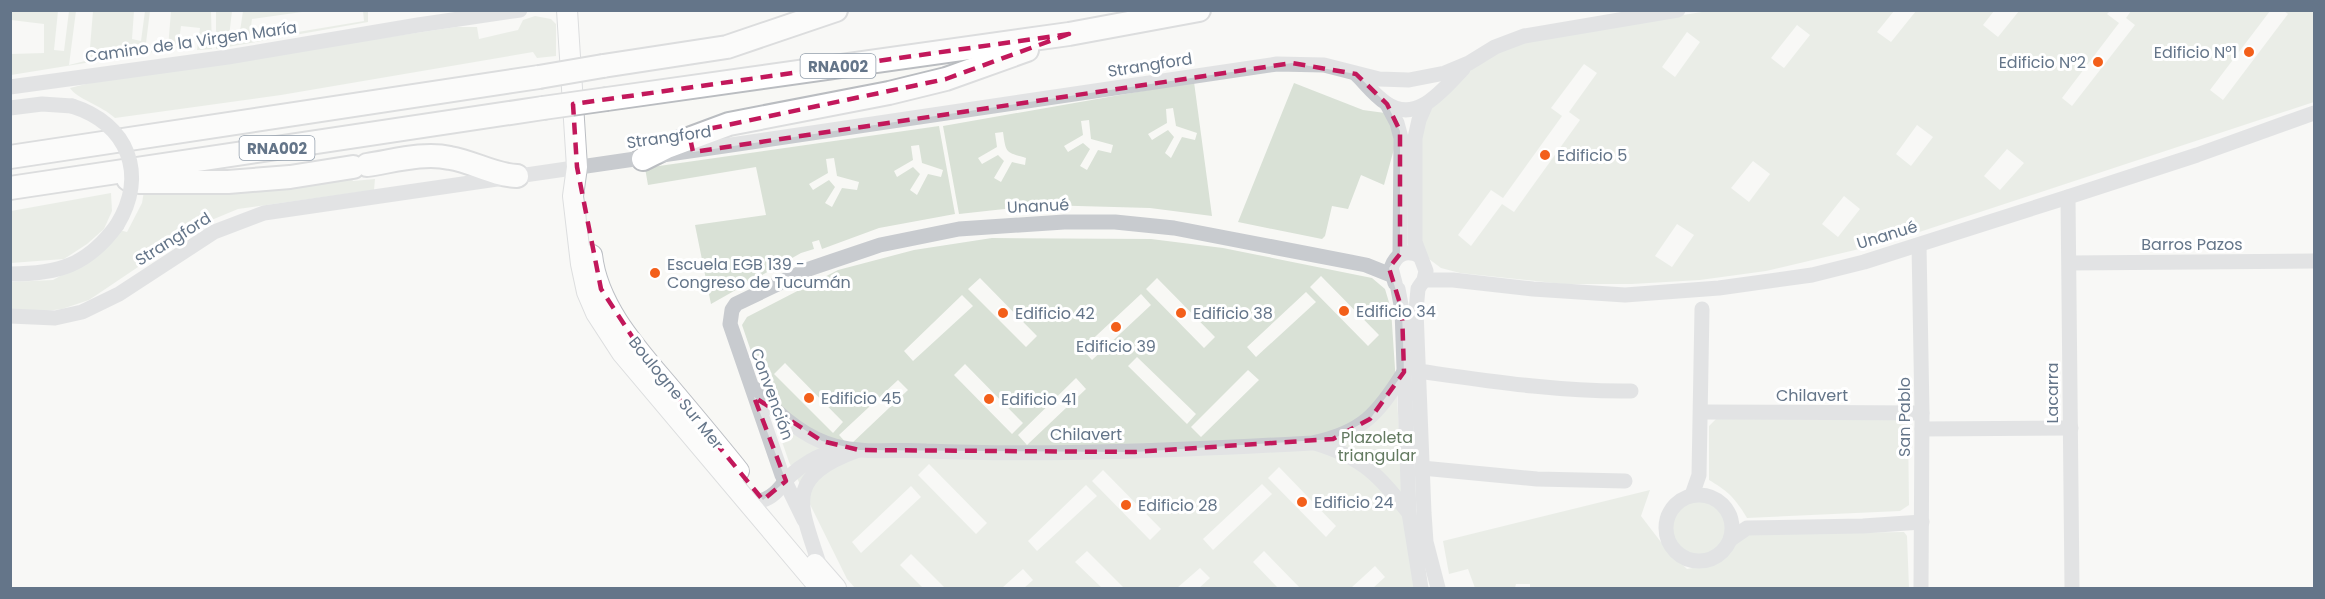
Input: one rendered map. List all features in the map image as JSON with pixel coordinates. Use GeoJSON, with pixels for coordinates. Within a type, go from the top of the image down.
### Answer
{"type":"FeatureCollection","features":[{"type":"Feature","properties":{"kind":"highway","name":"RNA002"},"geometry":{"type":"LineString","coordinates":[[10,157],[727,47],[836,10]]}},
{"type":"Feature","properties":{"kind":"highway","name":"RNA002"},"geometry":{"type":"LineString","coordinates":[[10,188],[543,108],[1069,34],[1199,10]]}},
{"type":"Feature","properties":{"kind":"highway"},"geometry":{"type":"LineString","coordinates":[[643,159],[667,147],[729,124],[889,93],[946,79],[1069,34]]}},
{"type":"Feature","properties":{"kind":"highway"},"geometry":{"type":"LineString","coordinates":[[106,173],[139,182],[228,182],[290,177],[441,156],[463,161],[501,175],[517,176]]}},
{"type":"Feature","properties":{"kind":"main road","name":"Boulogne Sur Mer"},"geometry":{"type":"LineString","coordinates":[[567,10],[577,167],[573,196],[581,264],[587,292],[596,313],[629,362],[820,579],[836,588]]}},
{"type":"Feature","properties":{"kind":"main road","name":"Boulogne Sur Mer"},"geometry":{"type":"LineString","coordinates":[[577,167],[586,195],[593,263],[610,308],[648,361],[763,500],[820,579]]}},
{"type":"Feature","properties":{"kind":"street","name":"Camino de la Virgen María"},"geometry":{"type":"LineString","coordinates":[[10,87],[228,57],[520,10]]}},
{"type":"Feature","properties":{"kind":"street","name":"Strangford"},"geometry":{"type":"LineString","coordinates":[[10,316],[55,318],[82,312],[119,294],[214,232],[264,213],[1277,64],[1324,65],[1394,81],[1409,80],[1445,73],[1469,63],[1495,47],[1524,36],[1678,10]]}},
{"type":"Feature","properties":{"kind":"street","name":"Strangford"},"geometry":{"type":"LineString","coordinates":[[1426,104],[1469,63]]}},
{"type":"Feature","properties":{"kind":"street","name":"Strangford"},"geometry":{"type":"LineString","coordinates":[[1356,74],[1387,104]]}},
{"type":"Feature","properties":{"kind":"street"},"geometry":{"type":"LineString","coordinates":[[10,108],[42,104],[72,106],[88,111],[109,126],[124,146],[133,178],[126,210],[106,240],[88,256],[52,272],[10,274]]}},
{"type":"Feature","properties":{"kind":"street"},"geometry":{"type":"LineString","coordinates":[[1387,104],[1402,110],[1426,104]]}},
{"type":"Feature","properties":{"kind":"street"},"geometry":{"type":"LineString","coordinates":[[1387,104],[1397,123],[1401,138],[1396,270],[1422,468],[1426,542],[1438,588]]}},
{"type":"Feature","properties":{"kind":"street"},"geometry":{"type":"LineString","coordinates":[[1421,588],[1409,513],[1411,372],[1416,310],[1422,273],[1415,242],[1416,138],[1419,120],[1426,104]]}},
{"type":"Feature","properties":{"kind":"street","name":"Unanué"},"geometry":{"type":"LineString","coordinates":[[1422,273],[1453,280],[1578,293],[1625,295],[1714,289],[1812,275],[2068,197],[2197,155],[2314,113]]}},
{"type":"Feature","properties":{"kind":"street","name":"Lacarra"},"geometry":{"type":"LineString","coordinates":[[2068,197],[2072,588]]}},
{"type":"Feature","properties":{"kind":"street","name":"Unanué"},"geometry":{"type":"LineString","coordinates":[[730,317],[736,304],[809,269],[880,245],[925,234],[982,227],[1084,222],[1141,224],[1396,270]]}},
{"type":"Feature","properties":{"kind":"street","name":"San Pablo"},"geometry":{"type":"LineString","coordinates":[[1919,244],[1922,421],[1921,588]]}},
{"type":"Feature","properties":{"kind":"street"},"geometry":{"type":"LineString","coordinates":[[1396,270],[1409,253],[1422,273]]}},
{"type":"Feature","properties":{"kind":"street","name":"Barros Pazos"},"geometry":{"type":"LineString","coordinates":[[2070,263],[2314,261]]}},
{"type":"Feature","properties":{"kind":"street"},"geometry":{"type":"LineString","coordinates":[[1396,270],[1407,293],[1422,273]]}},
{"type":"Feature","properties":{"kind":"street"},"geometry":{"type":"LineString","coordinates":[[1702,309],[1711,302],[1714,289]]}},
{"type":"Feature","properties":{"kind":"street"},"geometry":{"type":"LineString","coordinates":[[1690,291],[1694,304],[1702,309]]}},
{"type":"Feature","properties":{"kind":"street"},"geometry":{"type":"LineString","coordinates":[[1692,495],[1699,475],[1702,309]]}},
{"type":"Feature","properties":{"kind":"street","name":"Convención"},"geometry":{"type":"LineString","coordinates":[[730,317],[730,329],[749,383],[786,482],[804,520]]}},
{"type":"Feature","properties":{"kind":"street"},"geometry":{"type":"LineString","coordinates":[[1411,372],[1542,388],[1590,392],[1631,391]]}},
{"type":"Feature","properties":{"kind":"street","name":"Chilavert"},"geometry":{"type":"LineString","coordinates":[[859,450],[964,453],[1135,453],[1312,443],[1333,439],[1363,425],[1411,372]]}},
{"type":"Feature","properties":{"kind":"street"},"geometry":{"type":"LineString","coordinates":[[749,383],[779,414],[809,434],[834,446],[859,450]]}},
{"type":"Feature","properties":{"kind":"street","name":"Chilavert"},"geometry":{"type":"LineString","coordinates":[[1701,412],[2071,428]]}},
{"type":"Feature","properties":{"kind":"street","name":"Chilavert"},"geometry":{"type":"LineString","coordinates":[[1312,443],[1335,449],[1364,464],[1388,486],[1409,513]]}},
{"type":"Feature","properties":{"kind":"street"},"geometry":{"type":"LineString","coordinates":[[763,500],[775,494],[802,467],[825,454],[859,450]]}},
{"type":"Feature","properties":{"kind":"street"},"geometry":{"type":"LineString","coordinates":[[820,579],[804,520],[802,496],[809,480],[828,463],[859,450]]}},
{"type":"Feature","properties":{"kind":"street"},"geometry":{"type":"LineString","coordinates":[[1422,468],[1537,479],[1625,481]]}},
{"type":"Feature","properties":{"kind":"street"},"geometry":{"type":"LineString","coordinates":[[1699,475],[1730,515],[1747,528]]}},
{"type":"Feature","properties":{"kind":"street"},"geometry":{"type":"LineString","coordinates":[[1717,500],[1705,495],[1692,495],[1682,499],[1669,513],[1666,533],[1674,551],[1682,557],[1701,562],[1720,555],[1731,539],[1747,528],[1863,526],[1922,522]]}},
{"type":"Feature","properties":{"kind":"street"},"geometry":{"type":"LineString","coordinates":[[1730,515],[1733,526],[1731,539]]}},
{"type":"Feature","properties":{"kind":"highlighted area"},"geometry":{"type":"Polygon","coordinates":[[[1069,34],[946,79],[689,133],[693,152],[1292,63],[1356,74],[1387,104],[1400,131],[1400,254],[1389,268],[1402,310],[1404,372],[1370,419],[1333,439],[1135,452],[859,450],[822,441],[754,397],[786,481],[763,500],[648,361],[601,289],[577,167],[573,104],[1069,34]]]}},
{"type":"Feature","properties":{"kind":"green space"},"geometry":{"type":"Polygon","coordinates":[[[11,10],[58,11],[54,50],[64,51],[69,11],[76,11],[69,65],[89,60],[93,11],[134,11],[132,39],[141,41],[145,11],[150,11],[145,51],[168,48],[171,11],[211,11],[212,49],[197,50],[200,28],[181,26],[178,48],[11,75],[11,54],[44,53],[44,24],[11,20],[11,10]]]}},
{"type":"Feature","properties":{"kind":"green space"},"geometry":{"type":"Polygon","coordinates":[[[216,11],[232,11],[229,37],[239,38],[243,11],[309,11],[252,19],[249,40],[364,21],[363,11],[368,11],[368,22],[216,49],[216,11]]]}},
{"type":"Feature","properties":{"kind":"green space"},"geometry":{"type":"Polygon","coordinates":[[[1708,11],[1894,11],[1877,32],[1891,42],[1916,11],[1994,11],[1983,25],[1998,37],[2019,11],[2110,11],[2107,14],[2119,23],[2062,98],[2072,106],[2135,25],[2126,18],[2131,11],[2270,11],[2210,90],[2223,100],[2288,14],[2284,11],[2314,11],[2314,102],[1889,242],[1766,271],[1700,280],[1632,284],[1563,284],[1460,273],[1441,268],[1429,259],[1420,244],[1419,139],[1428,114],[1441,96],[1473,66],[1506,47],[1539,38],[1708,11]],[[1797,25],[1771,58],[1784,68],[1810,35],[1797,25]],[[1687,32],[1662,67],[1675,77],[1700,42],[1687,32]],[[1584,64],[1551,108],[1562,116],[1503,198],[1491,190],[1458,235],[1471,246],[1502,204],[1514,212],[1580,120],[1569,112],[1597,73],[1584,64]],[[1917,125],[1896,154],[1911,166],[1933,137],[1917,125]],[[2007,149],[1984,176],[2000,190],[2024,163],[2007,149]],[[1753,161],[1731,188],[1749,202],[1770,174],[1753,161]],[[1844,196],[1822,224],[1838,237],[1860,209],[1844,196]],[[1677,224],[1655,256],[1672,267],[1694,235],[1677,224]]]}},
{"type":"Feature","properties":{"kind":"green space"},"geometry":{"type":"Polygon","coordinates":[[[535,16],[551,19],[556,24],[556,56],[537,58],[533,52],[281,95],[115,118],[78,96],[70,88],[106,79],[456,27],[477,27],[479,39],[518,30],[523,20],[535,16]]]}},
{"type":"Feature","properties":{"kind":"green space"},"geometry":{"type":"Polygon","coordinates":[[[1194,82],[1212,216],[1150,208],[1042,205],[959,214],[943,126],[1194,82]],[[1173,108],[1166,109],[1167,123],[1148,134],[1152,140],[1168,130],[1174,137],[1165,153],[1171,158],[1182,137],[1195,140],[1197,133],[1176,126],[1173,108]],[[1089,120],[1081,121],[1083,135],[1064,146],[1068,152],[1083,143],[1090,149],[1080,166],[1087,170],[1098,150],[1111,153],[1113,145],[1091,139],[1089,120]],[[1003,132],[995,133],[997,147],[978,158],[982,164],[998,155],[1004,161],[994,178],[1001,182],[1012,162],[1025,165],[1026,158],[1008,151],[1003,132]]]}},
{"type":"Feature","properties":{"kind":"green space"},"geometry":{"type":"Polygon","coordinates":[[[1294,83],[1363,110],[1385,113],[1389,116],[1396,142],[1384,185],[1361,175],[1348,209],[1332,206],[1325,236],[1322,239],[1238,222],[1294,83]]]}},
{"type":"Feature","properties":{"kind":"green space"},"geometry":{"type":"Polygon","coordinates":[[[939,126],[955,214],[879,228],[822,249],[819,240],[812,242],[814,249],[801,253],[711,304],[695,225],[766,215],[756,167],[648,185],[645,168],[939,126]],[[919,145],[911,146],[913,160],[894,171],[897,177],[913,167],[920,174],[910,190],[917,195],[928,174],[941,177],[943,170],[922,163],[919,145]],[[834,158],[826,159],[828,173],[809,184],[813,190],[829,180],[835,187],[825,203],[832,207],[842,188],[857,190],[859,182],[837,176],[834,158]]]}},
{"type":"Feature","properties":{"kind":"green space"},"geometry":{"type":"Polygon","coordinates":[[[349,174],[353,181],[375,179],[374,190],[238,209],[202,224],[89,300],[62,309],[30,313],[11,310],[11,282],[53,280],[71,270],[119,230],[127,232],[142,203],[145,185],[349,174]]]}},
{"type":"Feature","properties":{"kind":"green space"},"geometry":{"type":"Polygon","coordinates":[[[111,193],[112,211],[104,229],[87,244],[64,259],[11,263],[11,211],[111,193]]]}},
{"type":"Feature","properties":{"kind":"green space","name":"Plazoleta triangular"},"geometry":{"type":"Polygon","coordinates":[[[992,238],[1151,239],[1223,248],[1372,278],[1385,289],[1391,309],[1406,533],[1417,588],[1373,588],[1385,577],[1375,566],[1351,588],[1300,588],[1264,551],[1253,562],[1278,588],[1199,588],[1210,578],[1200,568],[1177,588],[1124,588],[1087,551],[1075,562],[1102,588],[1024,588],[1033,580],[1023,569],[1002,588],[945,588],[911,554],[900,565],[923,588],[855,588],[847,579],[789,462],[742,325],[747,317],[838,270],[914,250],[992,238]],[[1321,276],[1310,287],[1368,346],[1379,335],[1321,276]],[[980,278],[968,289],[1026,347],[1037,336],[980,278]],[[1157,278],[1146,289],[1204,348],[1215,337],[1157,278]],[[1306,292],[1247,347],[1256,357],[1316,302],[1306,292]],[[1141,294],[1082,349],[1092,360],[1151,305],[1141,294]],[[962,295],[904,351],[913,361],[973,306],[962,295]],[[1137,357],[1128,366],[1187,424],[1196,414],[1137,357]],[[785,363],[774,374],[833,433],[843,422],[785,363]],[[965,364],[954,375],[1012,434],[1023,423],[965,364]],[[1248,370],[1191,427],[1201,437],[1259,380],[1248,370]],[[1076,378],[1018,435],[1027,445],[1086,389],[1076,378]],[[898,380],[839,435],[849,446],[908,390],[898,380]],[[929,464],[918,475],[976,534],[987,523],[929,464]],[[1279,467],[1268,478],[1326,537],[1336,526],[1279,467]],[[1103,470],[1092,481],[1150,540],[1161,529],[1103,470]],[[1262,484],[1203,539],[1213,550],[1272,494],[1262,484]],[[1086,485],[1028,541],[1037,551],[1097,496],[1086,485]],[[911,486],[852,542],[861,553],[921,497],[911,486]]]}},
{"type":"Feature","properties":{"kind":"green space"},"geometry":{"type":"Polygon","coordinates":[[[1901,418],[1908,425],[1909,505],[1900,511],[1747,518],[1731,496],[1709,480],[1709,426],[1716,419],[1901,418]]]}},
{"type":"Feature","properties":{"kind":"green space"},"geometry":{"type":"Polygon","coordinates":[[[1650,490],[1641,516],[1667,550],[1687,569],[1715,562],[1728,553],[1736,541],[1751,534],[1904,532],[1907,536],[1909,588],[1530,588],[1530,584],[1516,584],[1515,588],[1475,588],[1468,569],[1449,574],[1443,541],[1650,490]]]}},
{"type":"Feature","properties":{"kind":"green space"},"geometry":{"type":"Polygon","coordinates":[[[1698,497],[1710,499],[1720,506],[1727,516],[1729,528],[1727,540],[1720,550],[1710,557],[1698,559],[1686,557],[1676,550],[1669,540],[1667,528],[1669,516],[1676,506],[1686,499],[1698,497]]]}},
{"type":"Feature","properties":{"kind":"place","name":"Edificio N°1"},"geometry":{"type":"Point","coordinates":[2249,52]}},
{"type":"Feature","properties":{"kind":"place","name":"Edificio N°2"},"geometry":{"type":"Point","coordinates":[2098,62]}},
{"type":"Feature","properties":{"kind":"place","name":"Edificio 5"},"geometry":{"type":"Point","coordinates":[1545,155]}},
{"type":"Feature","properties":{"kind":"place","name":"Escuela EGB 139 - Congreso de Tucumán"},"geometry":{"type":"Point","coordinates":[655,273]}},
{"type":"Feature","properties":{"kind":"place","name":"Edificio 34"},"geometry":{"type":"Point","coordinates":[1344,311]}},
{"type":"Feature","properties":{"kind":"place","name":"Edificio 42"},"geometry":{"type":"Point","coordinates":[1003,313]}},
{"type":"Feature","properties":{"kind":"place","name":"Edificio 38"},"geometry":{"type":"Point","coordinates":[1181,313]}},
{"type":"Feature","properties":{"kind":"place","name":"Edificio 39"},"geometry":{"type":"Point","coordinates":[1116,327]}},
{"type":"Feature","properties":{"kind":"place","name":"Edificio 45"},"geometry":{"type":"Point","coordinates":[809,398]}},
{"type":"Feature","properties":{"kind":"place","name":"Edificio 41"},"geometry":{"type":"Point","coordinates":[989,399]}},
{"type":"Feature","properties":{"kind":"place","name":"Edificio 24"},"geometry":{"type":"Point","coordinates":[1302,502]}},
{"type":"Feature","properties":{"kind":"place","name":"Edificio 28"},"geometry":{"type":"Point","coordinates":[1126,505]}}]}
